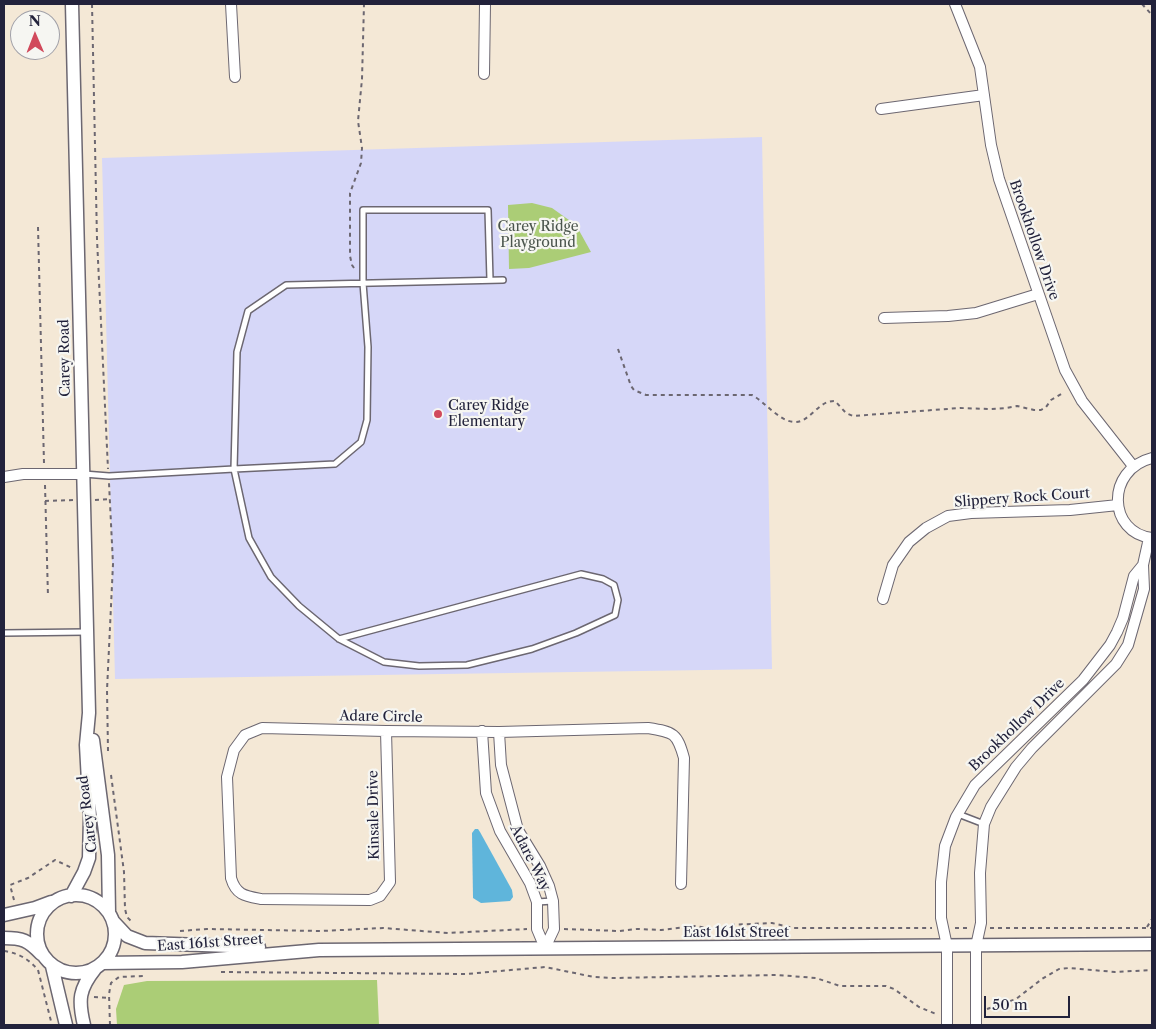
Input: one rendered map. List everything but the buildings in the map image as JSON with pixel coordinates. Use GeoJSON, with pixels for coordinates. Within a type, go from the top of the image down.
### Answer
{"type":"FeatureCollection","features":[{"type":"Feature","properties":{"kind":"street","name":"Carey Road"},"geometry":{"type":"LineString","coordinates":[[70,896],[84,872],[89,858],[90,818],[86,745],[88,712],[87,632],[72,4]]}},
{"type":"Feature","properties":{"kind":"street"},"geometry":{"type":"LineString","coordinates":[[231,4],[235,77]]}},
{"type":"Feature","properties":{"kind":"street"},"geometry":{"type":"LineString","coordinates":[[484,74],[485,4]]}},
{"type":"Feature","properties":{"kind":"street","name":"Brookhollow Drive"},"geometry":{"type":"LineString","coordinates":[[955,4],[977,59],[991,145],[999,179],[1071,383],[1082,402],[1133,466]]}},
{"type":"Feature","properties":{"kind":"street"},"geometry":{"type":"LineString","coordinates":[[881,109],[984,95]]}},
{"type":"Feature","properties":{"kind":"street"},"geometry":{"type":"LineString","coordinates":[[884,318],[976,313],[1038,294]]}},
{"type":"Feature","properties":{"kind":"street"},"geometry":{"type":"LineString","coordinates":[[1118,505],[1120,484],[1126,474],[1133,466],[1152,458]]}},
{"type":"Feature","properties":{"kind":"street"},"geometry":{"type":"LineString","coordinates":[[4,477],[83,474]]}},
{"type":"Feature","properties":{"kind":"street","name":"Brookhollow Drive"},"geometry":{"type":"LineString","coordinates":[[976,1025],[976,946],[980,929],[980,872],[984,824],[991,807],[1016,767],[1032,748],[1116,664],[1130,638],[1144,590],[1143,565],[1150,538],[1140,534],[1125,522],[1118,505]]}},
{"type":"Feature","properties":{"kind":"street","name":"Slippery Rock Court"},"geometry":{"type":"LineString","coordinates":[[883,599],[893,565],[909,542],[926,528],[948,516],[971,513],[1070,510],[1118,505]]}},
{"type":"Feature","properties":{"kind":"street","name":"Brookhollow Drive"},"geometry":{"type":"LineString","coordinates":[[948,1025],[947,946],[941,918],[942,874],[945,846],[958,814],[975,785],[1083,680],[1110,645],[1123,618],[1134,576],[1143,565]]}},
{"type":"Feature","properties":{"kind":"street","name":"Carey Road"},"geometry":{"type":"LineString","coordinates":[[88,712],[102,799],[108,855],[111,917]]}},
{"type":"Feature","properties":{"kind":"street","name":"Adare Circle"},"geometry":{"type":"LineString","coordinates":[[380,896],[370,900],[261,899],[238,893],[233,887],[231,878],[226,777],[234,750],[245,735],[262,728],[482,732],[648,728],[668,732],[679,741],[684,758],[681,884]]}},
{"type":"Feature","properties":{"kind":"street","name":"Kinsale Drive"},"geometry":{"type":"LineString","coordinates":[[380,896],[390,882],[386,731]]}},
{"type":"Feature","properties":{"kind":"street","name":"Adare Way"},"geometry":{"type":"LineString","coordinates":[[482,732],[486,793],[500,831],[530,883],[537,902],[538,929],[545,948]]}},
{"type":"Feature","properties":{"kind":"street","name":"Adare Way"},"geometry":{"type":"LineString","coordinates":[[499,732],[500,765],[518,830],[540,866],[553,901],[554,929],[545,948]]}},
{"type":"Feature","properties":{"kind":"street"},"geometry":{"type":"LineString","coordinates":[[4,915],[35,908],[70,896],[82,896],[92,899],[101,905],[111,917],[115,932],[114,944],[110,954],[82,990],[80,1006],[84,1025]]}},
{"type":"Feature","properties":{"kind":"street"},"geometry":{"type":"LineString","coordinates":[[43,956],[38,944],[36,931],[40,918],[47,907],[58,899]]}},
{"type":"Feature","properties":{"kind":"street","name":"East 161st Street"},"geometry":{"type":"LineString","coordinates":[[111,917],[127,936],[145,943],[319,950],[1152,944]]}},
{"type":"Feature","properties":{"kind":"street"},"geometry":{"type":"LineString","coordinates":[[4,938],[19,938],[31,943],[52,966],[62,971],[73,974],[99,966]]}},
{"type":"Feature","properties":{"kind":"street","name":"East 161st Street"},"geometry":{"type":"LineString","coordinates":[[99,966],[182,962],[319,950]]}},
{"type":"Feature","properties":{"kind":"street"},"geometry":{"type":"LineString","coordinates":[[52,966],[66,1025]]}},
{"type":"Feature","properties":{"kind":"lane"},"geometry":{"type":"LineString","coordinates":[[83,474],[109,476],[335,464],[360,442],[367,420],[368,347],[363,283],[363,210],[488,210],[490,280]]}},
{"type":"Feature","properties":{"kind":"lane"},"geometry":{"type":"LineString","coordinates":[[339,639],[581,574],[603,579],[614,585],[618,600],[615,615],[576,633],[532,649],[467,666],[418,666],[384,662],[339,639],[299,606],[272,577],[249,538],[234,469],[237,352],[248,311],[286,285],[503,280]]}},
{"type":"Feature","properties":{"kind":"lane"},"geometry":{"type":"LineString","coordinates":[[4,633],[87,632]]}},
{"type":"Feature","properties":{"kind":"lane"},"geometry":{"type":"LineString","coordinates":[[1117,632],[1130,638]]}},
{"type":"Feature","properties":{"kind":"lane"},"geometry":{"type":"LineString","coordinates":[[1083,680],[1094,687]]}},
{"type":"Feature","properties":{"kind":"lane"},"geometry":{"type":"LineString","coordinates":[[1020,741],[1032,748]]}},
{"type":"Feature","properties":{"kind":"lane"},"geometry":{"type":"LineString","coordinates":[[958,814],[984,824]]}},
{"type":"Feature","properties":{"kind":"lane"},"geometry":{"type":"LineString","coordinates":[[537,902],[553,901]]}},
{"type":"Feature","properties":{"kind":"path"},"geometry":{"type":"LineString","coordinates":[[358,271],[352,265],[350,256],[350,193],[360,163],[362,148],[358,121],[362,79],[364,4]]}},
{"type":"Feature","properties":{"kind":"path"},"geometry":{"type":"LineString","coordinates":[[1142,4],[1152,15]]}},
{"type":"Feature","properties":{"kind":"path"},"geometry":{"type":"LineString","coordinates":[[38,227],[48,597]]}},
{"type":"Feature","properties":{"kind":"path"},"geometry":{"type":"LineString","coordinates":[[618,350],[631,386],[639,393],[646,395],[752,395],[761,400],[780,417],[794,422],[802,421],[823,404],[832,401],[835,401],[846,413],[853,416],[960,408],[990,410],[1017,406],[1041,410],[1051,400],[1063,393]]}},
{"type":"Feature","properties":{"kind":"path"},"geometry":{"type":"LineString","coordinates":[[15,904],[10,885],[28,878],[55,860],[74,870]]}},
{"type":"Feature","properties":{"kind":"path"},"geometry":{"type":"LineString","coordinates":[[1147,927],[1152,919]]}},
{"type":"Feature","properties":{"kind":"path"},"geometry":{"type":"LineString","coordinates":[[554,929],[619,931],[637,929],[661,930],[694,926],[715,929],[728,924],[772,923],[793,928],[1152,928]]}},
{"type":"Feature","properties":{"kind":"path"},"geometry":{"type":"LineString","coordinates":[[178,931],[207,929],[321,931],[383,928],[448,933],[538,929]]}},
{"type":"Feature","properties":{"kind":"path"},"geometry":{"type":"LineString","coordinates":[[4,951],[20,955],[32,963],[38,970],[52,1025]]}},
{"type":"Feature","properties":{"kind":"path"},"geometry":{"type":"LineString","coordinates":[[219,972],[466,974],[545,967],[594,977],[613,978],[776,975],[816,978],[840,986],[886,986],[906,996],[918,1007],[935,1014],[948,1014]]}},
{"type":"Feature","properties":{"kind":"path"},"geometry":{"type":"LineString","coordinates":[[976,1014],[1016,999],[1042,979],[1059,969],[1069,968],[1114,972],[1152,970]]}},
{"type":"Feature","properties":{"kind":"path"},"geometry":{"type":"LineString","coordinates":[[110,1025],[109,998],[111,983],[119,977],[144,976]]}},
{"type":"Feature","properties":{"kind":"path"},"geometry":{"type":"LineString","coordinates":[[91,997],[109,998]]}},
{"type":"Feature","properties":{"kind":"shaded area","name":"Carey Ridge Elementary"},"geometry":{"type":"Polygon","coordinates":[[[762,137],[772,669],[115,679],[102,158],[762,137]]]}},
{"type":"Feature","properties":{"kind":"green space","name":"Carey Ridge Playground"},"geometry":{"type":"Polygon","coordinates":[[[532,203],[552,208],[576,225],[591,252],[529,268],[509,269],[508,205],[532,203]]]}},
{"type":"Feature","properties":{"kind":"green space"},"geometry":{"type":"Polygon","coordinates":[[[377,980],[379,1025],[117,1025],[116,1009],[124,985],[147,981],[377,980]]]}},
{"type":"Feature","properties":{"kind":"water"},"geometry":{"type":"Polygon","coordinates":[[[475,829],[478,829],[480,832],[512,890],[513,897],[510,901],[481,903],[473,898],[472,833],[475,829]]]}},
{"type":"Feature","properties":{"kind":"place","name":"Carey Ridge Elementary"},"geometry":{"type":"Point","coordinates":[438,414]}}]}
